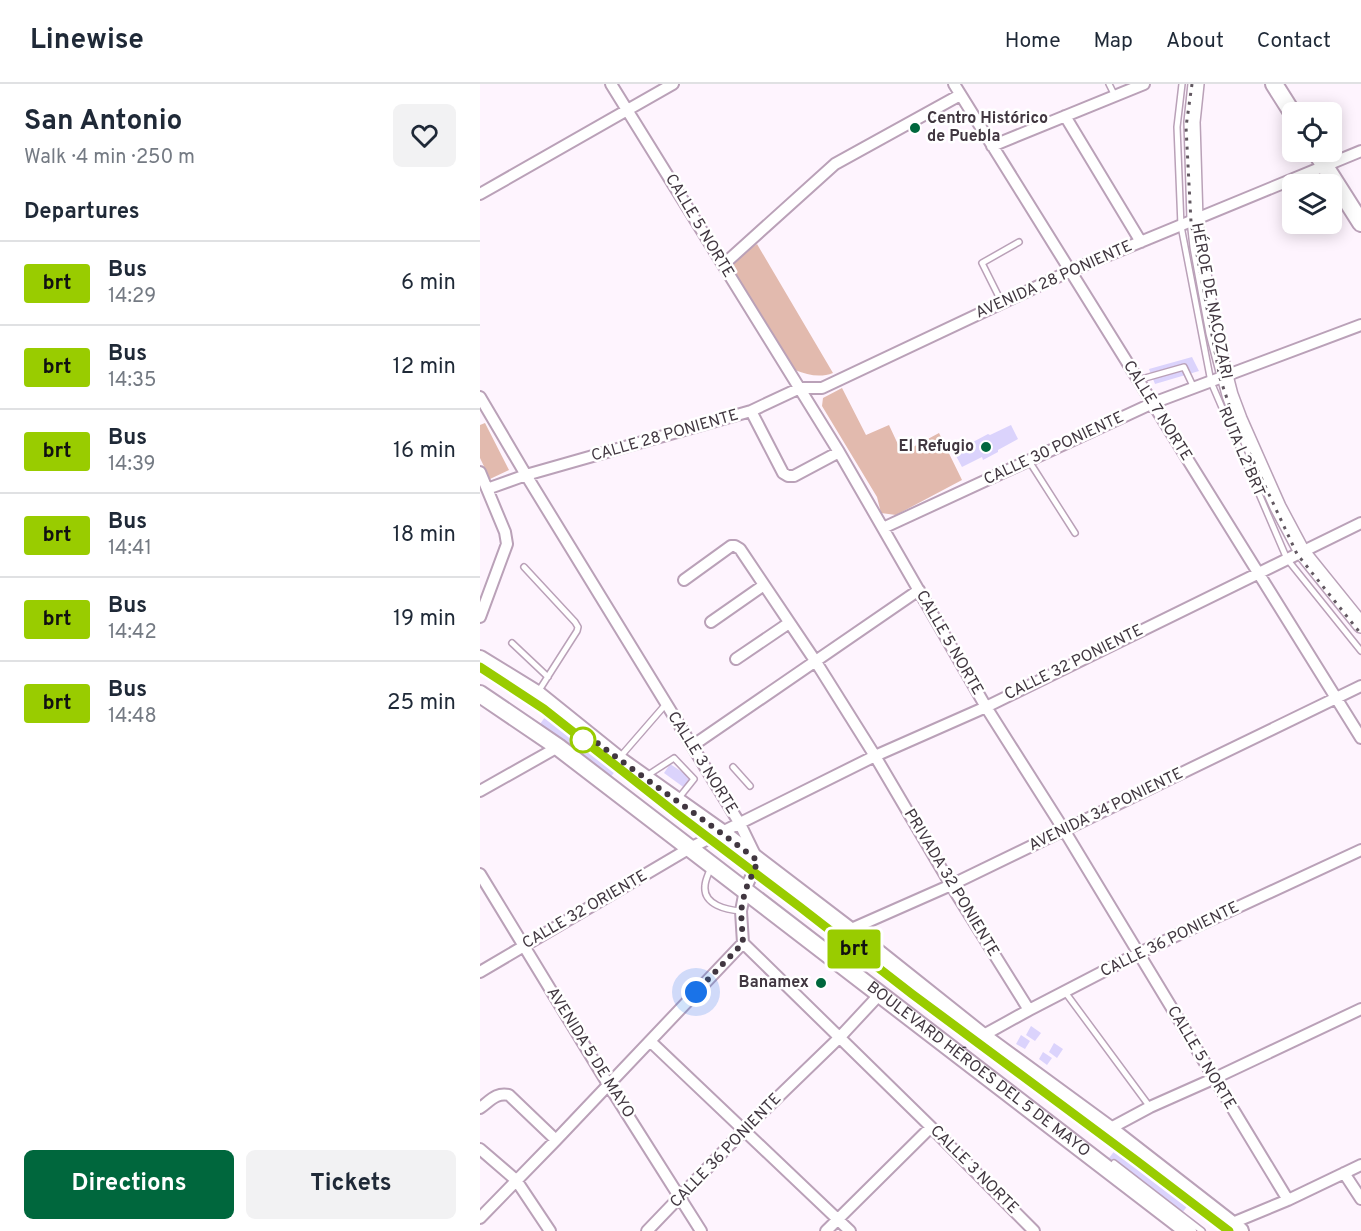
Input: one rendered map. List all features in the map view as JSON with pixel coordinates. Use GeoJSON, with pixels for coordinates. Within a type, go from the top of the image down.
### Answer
{"type":"FeatureCollection","features":[{"type":"Feature","properties":{"kind":"main road"},"geometry":{"type":"LineString","coordinates":[[1274,84],[1285,102]]}},
{"type":"Feature","properties":{"kind":"main road"},"geometry":{"type":"LineString","coordinates":[[1322,162],[1361,223]]}},
{"type":"Feature","properties":{"kind":"main road","name":"BOULEVARD HÉROES DEL 5 DE MAYO"},"geometry":{"type":"LineString","coordinates":[[480,659],[540,702],[637,778],[676,801],[756,867],[849,930],[982,1036],[1109,1129],[1228,1228]]}},
{"type":"Feature","properties":{"kind":"main road","name":"BOULEVARD HÉROES DEL 5 DE MAYO"},"geometry":{"type":"LineString","coordinates":[[480,694],[558,747],[692,847],[712,865],[1188,1231]]}},
{"type":"Feature","properties":{"kind":"street","name":"CALLE 5 NORTE"},"geometry":{"type":"LineString","coordinates":[[611,84],[839,452],[986,706],[1139,953],[1287,1200]]}},
{"type":"Feature","properties":{"kind":"street"},"geometry":{"type":"LineString","coordinates":[[480,194],[673,84]]}},
{"type":"Feature","properties":{"kind":"street","name":"CALLE 7 NORTE"},"geometry":{"type":"LineString","coordinates":[[954,84],[1361,738]]}},
{"type":"Feature","properties":{"kind":"street"},"geometry":{"type":"LineString","coordinates":[[992,146],[1144,84]]}},
{"type":"Feature","properties":{"kind":"street","name":"HÉROE DE NACOZARI"},"geometry":{"type":"LineString","coordinates":[[1196,84],[1192,122],[1188,223],[1198,247],[1214,333],[1218,379],[1239,419],[1278,507],[1302,552],[1361,625]]}},
{"type":"Feature","properties":{"kind":"street"},"geometry":{"type":"LineString","coordinates":[[723,265],[835,164],[960,95]]}},
{"type":"Feature","properties":{"kind":"street"},"geometry":{"type":"LineString","coordinates":[[1065,116],[1141,242]]}},
{"type":"Feature","properties":{"kind":"street","name":"AVENIDA 28 PONIENTE"},"geometry":{"type":"LineString","coordinates":[[1342,155],[1361,152]]}},
{"type":"Feature","properties":{"kind":"street","name":"AVENIDA 28 PONIENTE"},"geometry":{"type":"LineString","coordinates":[[751,411],[800,388],[822,388],[1070,271],[1188,223],[1314,162]]}},
{"type":"Feature","properties":{"kind":"street","name":"CALLE 30 PONIENTE"},"geometry":{"type":"LineString","coordinates":[[883,528],[1153,403],[1361,325]]}},
{"type":"Feature","properties":{"kind":"street","name":"CALLE 3 NORTE"},"geometry":{"type":"LineString","coordinates":[[480,399],[740,824],[756,867]]}},
{"type":"Feature","properties":{"kind":"street","name":"CALLE 28 PONIENTE"},"geometry":{"type":"LineString","coordinates":[[488,489],[526,475],[751,411],[783,473],[788,476],[794,476],[839,452]]}},
{"type":"Feature","properties":{"kind":"street"},"geometry":{"type":"LineString","coordinates":[[480,472],[505,532],[507,544],[480,617]]}},
{"type":"Feature","properties":{"kind":"street","name":"CALLE 32 PONIENTE"},"geometry":{"type":"LineString","coordinates":[[692,847],[875,756],[986,706],[1361,523]]}},
{"type":"Feature","properties":{"kind":"street","name":"PRIVADA 32 PONIENTE"},"geometry":{"type":"LineString","coordinates":[[684,580],[731,546],[740,549],[816,662],[875,756],[951,885],[1029,1010]]}},
{"type":"Feature","properties":{"kind":"street"},"geometry":{"type":"LineString","coordinates":[[711,622],[764,585]]}},
{"type":"Feature","properties":{"kind":"street"},"geometry":{"type":"LineString","coordinates":[[692,746],[919,591]]}},
{"type":"Feature","properties":{"kind":"street"},"geometry":{"type":"LineString","coordinates":[[736,658],[789,623]]}},
{"type":"Feature","properties":{"kind":"street","name":"AVENIDA 34 PONIENTE"},"geometry":{"type":"LineString","coordinates":[[849,930],[951,885],[1361,686]]}},
{"type":"Feature","properties":{"kind":"street"},"geometry":{"type":"LineString","coordinates":[[480,791],[558,747]]}},
{"type":"Feature","properties":{"kind":"street","name":"CALLE 32 ORIENTE"},"geometry":{"type":"LineString","coordinates":[[480,972],[692,847]]}},
{"type":"Feature","properties":{"kind":"street","name":"CALLE 36 PONIENTE"},"geometry":{"type":"LineString","coordinates":[[982,1036],[1139,953],[1361,850]]}},
{"type":"Feature","properties":{"kind":"street"},"geometry":{"type":"LineString","coordinates":[[480,1218],[743,943],[741,911],[745,889],[756,867]]}},
{"type":"Feature","properties":{"kind":"street","name":"AVENIDA 5 DE MAYO"},"geometry":{"type":"LineString","coordinates":[[480,874],[701,1231]]}},
{"type":"Feature","properties":{"kind":"street","name":"CALLE 3 NORTE"},"geometry":{"type":"LineString","coordinates":[[743,943],[1034,1231]]}},
{"type":"Feature","properties":{"kind":"street","name":"CALLE 36 PONIENTE"},"geometry":{"type":"LineString","coordinates":[[647,1231],[880,994]]}},
{"type":"Feature","properties":{"kind":"street"},"geometry":{"type":"LineString","coordinates":[[1109,1129],[1150,1107],[1361,1009]]}},
{"type":"Feature","properties":{"kind":"street"},"geometry":{"type":"LineString","coordinates":[[650,1041],[850,1231]]}},
{"type":"Feature","properties":{"kind":"street"},"geometry":{"type":"LineString","coordinates":[[480,1108],[495,1096],[509,1095],[556,1140]]}},
{"type":"Feature","properties":{"kind":"street"},"geometry":{"type":"LineString","coordinates":[[826,1231],[931,1127]]}},
{"type":"Feature","properties":{"kind":"street"},"geometry":{"type":"LineString","coordinates":[[480,1149],[516,1180],[550,1231]]}},
{"type":"Feature","properties":{"kind":"street"},"geometry":{"type":"LineString","coordinates":[[1228,1228],[1361,1165]]}},
{"type":"Feature","properties":{"kind":"street"},"geometry":{"type":"LineString","coordinates":[[1344,1173],[1361,1200]]}},
{"type":"Feature","properties":{"kind":"lane"},"geometry":{"type":"LineString","coordinates":[[1108,84],[1115,96]]}},
{"type":"Feature","properties":{"kind":"lane"},"geometry":{"type":"LineString","coordinates":[[1182,84],[1177,127],[1188,223]]}},
{"type":"Feature","properties":{"kind":"lane"},"geometry":{"type":"LineString","coordinates":[[1002,303],[982,263],[1019,242]]}},
{"type":"Feature","properties":{"kind":"lane"},"geometry":{"type":"LineString","coordinates":[[1138,380],[1184,367],[1194,388]]}},
{"type":"Feature","properties":{"kind":"lane","name":"RUTA L2 BRT"},"geometry":{"type":"LineString","coordinates":[[1218,379],[1287,559],[1361,651]]}},
{"type":"Feature","properties":{"kind":"lane"},"geometry":{"type":"LineString","coordinates":[[1029,461],[1075,533]]}},
{"type":"Feature","properties":{"kind":"lane"},"geometry":{"type":"LineString","coordinates":[[515,689],[540,702],[548,677],[578,627],[524,567]]}},
{"type":"Feature","properties":{"kind":"lane"},"geometry":{"type":"LineString","coordinates":[[512,643],[548,677]]}},
{"type":"Feature","properties":{"kind":"lane"},"geometry":{"type":"LineString","coordinates":[[480,667],[495,676]]}},
{"type":"Feature","properties":{"kind":"lane"},"geometry":{"type":"LineString","coordinates":[[506,704],[540,727],[745,889],[927,1022]]}},
{"type":"Feature","properties":{"kind":"lane"},"geometry":{"type":"LineString","coordinates":[[587,743],[620,765],[666,704]]}},
{"type":"Feature","properties":{"kind":"lane"},"geometry":{"type":"LineString","coordinates":[[676,801],[694,779],[674,758],[637,778],[716,836]]}},
{"type":"Feature","properties":{"kind":"lane"},"geometry":{"type":"LineString","coordinates":[[733,767],[750,786]]}},
{"type":"Feature","properties":{"kind":"lane"},"geometry":{"type":"LineString","coordinates":[[712,865],[705,885],[706,896],[720,907],[741,911]]}},
{"type":"Feature","properties":{"kind":"lane"},"geometry":{"type":"LineString","coordinates":[[756,867],[912,994],[1145,1167]]}},
{"type":"Feature","properties":{"kind":"lane"},"geometry":{"type":"LineString","coordinates":[[1065,992],[1150,1107]]}},
{"type":"Feature","properties":{"kind":"lane"},"geometry":{"type":"LineString","coordinates":[[1112,1162],[1202,1231]]}},
{"type":"Feature","properties":{"kind":"shaded area"},"geometry":{"type":"Polygon","coordinates":[[[757,244],[833,373],[814,375],[795,370],[730,271],[731,263],[757,244]]]}},
{"type":"Feature","properties":{"kind":"shaded area"},"geometry":{"type":"Polygon","coordinates":[[[842,388],[866,435],[889,425],[902,453],[939,433],[962,480],[896,515],[881,513],[877,497],[822,406],[823,398],[842,388]]]}},
{"type":"Feature","properties":{"kind":"shaded area"},"geometry":{"type":"Polygon","coordinates":[[[485,423],[509,470],[490,479],[480,458],[480,425],[485,423]]]}},
{"type":"Feature","properties":{"kind":"building"},"geometry":{"type":"Polygon","coordinates":[[[1192,357],[1199,371],[1155,384],[1149,369],[1192,357]]]}},
{"type":"Feature","properties":{"kind":"building","name":"El Refugio"},"geometry":{"type":"Polygon","coordinates":[[[1011,425],[1018,439],[983,460],[982,457],[962,467],[955,454],[988,434],[1011,425]]]}},
{"type":"Feature","properties":{"kind":"building"},"geometry":{"type":"Polygon","coordinates":[[[548,713],[617,769],[609,779],[540,724],[548,713]]]}},
{"type":"Feature","properties":{"kind":"building"},"geometry":{"type":"Polygon","coordinates":[[[670,764],[693,779],[686,789],[664,773],[670,764]]]}},
{"type":"Feature","properties":{"kind":"building"},"geometry":{"type":"Polygon","coordinates":[[[1031,1026],[1041,1033],[1035,1041],[1026,1035],[1031,1026]]]}},
{"type":"Feature","properties":{"kind":"building"},"geometry":{"type":"Polygon","coordinates":[[[1021,1035],[1030,1041],[1025,1049],[1016,1044],[1021,1035]]]}},
{"type":"Feature","properties":{"kind":"building"},"geometry":{"type":"Polygon","coordinates":[[[1054,1043],[1063,1049],[1057,1058],[1049,1052],[1054,1043]]]}},
{"type":"Feature","properties":{"kind":"building"},"geometry":{"type":"Polygon","coordinates":[[[1043,1052],[1052,1058],[1047,1065],[1039,1059],[1043,1052]]]}},
{"type":"Feature","properties":{"kind":"building"},"geometry":{"type":"Polygon","coordinates":[[[1116,1149],[1189,1204],[1182,1213],[1109,1158],[1116,1149]]]}},
{"type":"Feature","properties":{"kind":"railway"},"geometry":{"type":"LineString","coordinates":[[1192,84],[1186,127],[1191,222],[1220,378],[1235,422],[1297,554],[1361,634]]}},
{"type":"Feature","properties":{"kind":"bus line","name":"brt"},"geometry":{"type":"LineString","coordinates":[[480,667],[544,709],[912,994],[1229,1231]]}},
{"type":"Feature","properties":{"kind":"place","name":"Centro Histórico de Puebla"},"geometry":{"type":"Point","coordinates":[915,128]}},
{"type":"Feature","properties":{"kind":"place","name":"El Refugio"},"geometry":{"type":"Point","coordinates":[986,447]}},
{"type":"Feature","properties":{"kind":"place","name":"Banamex"},"geometry":{"type":"Point","coordinates":[821,983]}},
{"type":"Feature","properties":{"kind":"route"},"geometry":{"type":"LineString","coordinates":[[583,740],[586,734],[758,861],[745,891],[741,911],[743,943],[696,992]]}}]}
